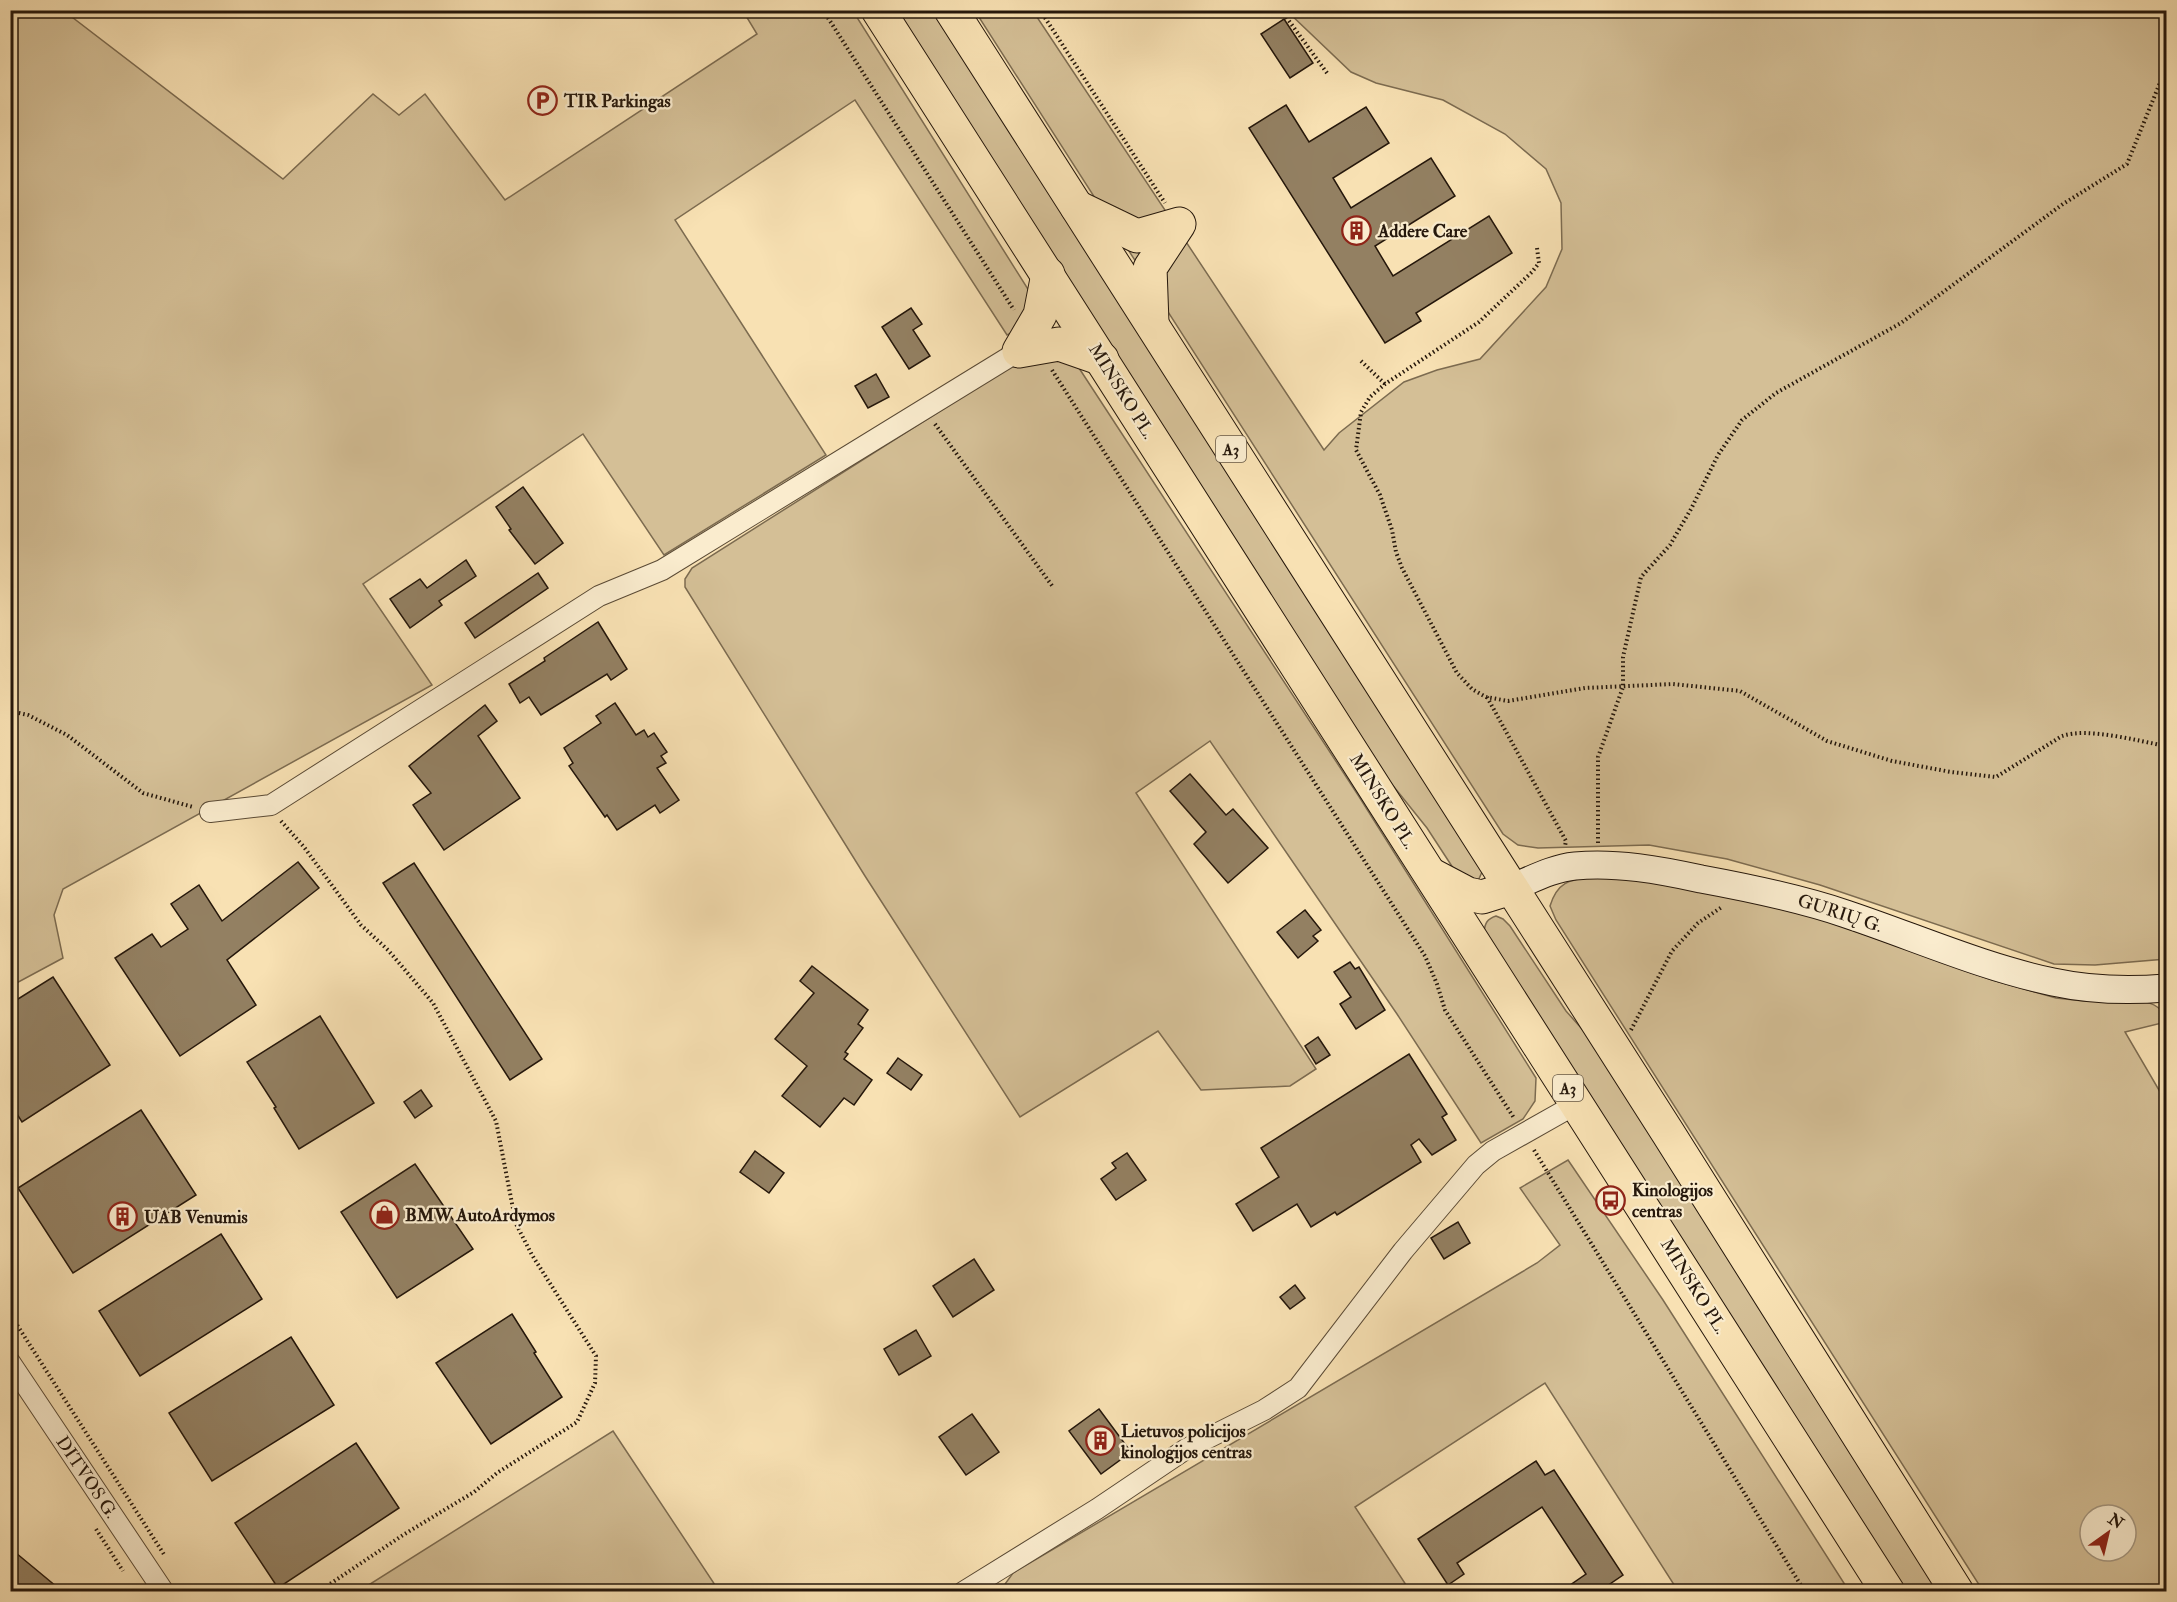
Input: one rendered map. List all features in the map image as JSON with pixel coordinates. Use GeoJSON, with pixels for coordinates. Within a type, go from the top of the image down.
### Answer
{"type":"FeatureCollection","features":[{"type":"Feature","properties":{"kind":"highway","name":"MINSKO PL."},"geometry":{"type":"LineString","coordinates":[[878,10],[1102,358],[1428,873],[1578,1103],[1888,1592]]}},
{"type":"Feature","properties":{"kind":"highway","name":"A3"},"geometry":{"type":"LineString","coordinates":[[951,10],[1958,1592]]}},
{"type":"Feature","properties":{"kind":"highway"},"geometry":{"type":"LineString","coordinates":[[1077,207],[1137,236],[1179,224]]}},
{"type":"Feature","properties":{"kind":"highway"},"geometry":{"type":"LineString","coordinates":[[1152,324],[1150,268],[1179,224]]}},
{"type":"Feature","properties":{"kind":"highway"},"geometry":{"type":"LineString","coordinates":[[1048,274],[1040,315],[1028,344],[1059,344],[1102,358]]}},
{"type":"Feature","properties":{"kind":"highway"},"geometry":{"type":"LineString","coordinates":[[1428,873],[1468,894],[1482,897],[1511,888]]}},
{"type":"Feature","properties":{"kind":"street"},"geometry":{"type":"LineString","coordinates":[[210,812],[271,805],[599,597],[662,570],[1028,344]]}},
{"type":"Feature","properties":{"kind":"street","name":"GURIŲ G."},"geometry":{"type":"LineString","coordinates":[[1511,888],[1573,866],[1611,865],[1686,876],[1780,894],[1846,914],[1993,966],[2053,982],[2090,988],[2127,990],[2166,988]]}},
{"type":"Feature","properties":{"kind":"street"},"geometry":{"type":"LineString","coordinates":[[972,1589],[1186,1449],[1264,1410],[1298,1388],[1403,1251],[1476,1165],[1493,1151],[1578,1103]]}},
{"type":"Feature","properties":{"kind":"street","name":"DITVOS G."},"geometry":{"type":"LineString","coordinates":[[10,1362],[164,1592]]}},
{"type":"Feature","properties":{"kind":"path"},"geometry":{"type":"LineString","coordinates":[[823,10],[1028,344],[1425,956],[1445,1010],[1524,1134],[1804,1592]]}},
{"type":"Feature","properties":{"kind":"path"},"geometry":{"type":"LineString","coordinates":[[1040,10],[1179,224]]}},
{"type":"Feature","properties":{"kind":"path"},"geometry":{"type":"LineString","coordinates":[[1281,10],[1327,73]]}},
{"type":"Feature","properties":{"kind":"path"},"geometry":{"type":"LineString","coordinates":[[1598,865],[1598,757],[1623,687],[1623,657],[1641,577],[1670,545],[1718,455],[1742,420],[1776,393],[1901,323],[2063,204],[2127,164],[2166,68]]}},
{"type":"Feature","properties":{"kind":"path"},"geometry":{"type":"LineString","coordinates":[[1537,248],[1539,263],[1532,272],[1479,322],[1386,384],[1370,397],[1361,412],[1356,450],[1380,495],[1402,568],[1457,673],[1472,689],[1486,697],[1508,701],[1585,688],[1673,684],[1740,691],[1827,741],[1892,761],[1951,772],[1996,777],[2062,736],[2072,733],[2087,733],[2166,746]]}},
{"type":"Feature","properties":{"kind":"path"},"geometry":{"type":"LineString","coordinates":[[1361,361],[1386,384]]}},
{"type":"Feature","properties":{"kind":"path"},"geometry":{"type":"LineString","coordinates":[[924,409],[1053,587]]}},
{"type":"Feature","properties":{"kind":"path"},"geometry":{"type":"LineString","coordinates":[[1486,697],[1566,841],[1562,869]]}},
{"type":"Feature","properties":{"kind":"path"},"geometry":{"type":"LineString","coordinates":[[10,711],[28,716],[67,735],[143,793],[210,812]]}},
{"type":"Feature","properties":{"kind":"path"},"geometry":{"type":"LineString","coordinates":[[271,805],[361,924],[388,950],[433,1004],[496,1122],[516,1224],[532,1255],[596,1356],[595,1383],[577,1422],[497,1473],[474,1492],[403,1535],[318,1592]]}},
{"type":"Feature","properties":{"kind":"path"},"geometry":{"type":"LineString","coordinates":[[1631,1030],[1672,951],[1698,923],[1723,906]]}},
{"type":"Feature","properties":{"kind":"path"},"geometry":{"type":"LineString","coordinates":[[10,1314],[168,1560]]}},
{"type":"Feature","properties":{"kind":"shaded area"},"geometry":{"type":"Polygon","coordinates":[[[11,11],[64,11],[283,179],[373,94],[399,115],[425,94],[505,200],[757,34],[743,11],[853,11],[1031,294],[1031,323],[1007,335],[855,100],[675,220],[826,455],[664,555],[583,434],[363,584],[432,685],[63,889],[54,915],[63,958],[11,986],[11,11]]]}},
{"type":"Feature","properties":{"kind":"shaded area"},"geometry":{"type":"Polygon","coordinates":[[[891,11],[935,11],[1480,866],[1482,872],[1478,881],[1457,874],[1427,828],[1374,762],[891,11]]]}},
{"type":"Feature","properties":{"kind":"shaded area"},"geometry":{"type":"Polygon","coordinates":[[[975,11],[1033,11],[1324,450],[1339,433],[1404,382],[1437,370],[1480,359],[1546,287],[1562,249],[1561,203],[1546,169],[1505,134],[1443,100],[1376,83],[1351,72],[1287,11],[2166,11],[2166,959],[2095,965],[2054,964],[1820,885],[1727,859],[1649,845],[1538,848],[1518,845],[1503,834],[975,11]]]}},
{"type":"Feature","properties":{"kind":"shaded area"},"geometry":{"type":"Polygon","coordinates":[[[1033,352],[1077,365],[1358,795],[1536,1078],[1535,1101],[1523,1119],[1481,1143],[1397,1014],[1210,741],[1136,793],[1316,1069],[1290,1086],[1201,1090],[1158,1031],[1020,1117],[865,876],[685,587],[685,579],[692,568],[1033,352]]]}},
{"type":"Feature","properties":{"kind":"shaded area"},"geometry":{"type":"Polygon","coordinates":[[[1596,876],[1631,879],[1726,896],[1807,914],[1992,980],[2056,998],[2084,1001],[2141,1001],[2150,1003],[2161,1010],[2166,1022],[2125,1032],[2166,1102],[2166,1591],[1983,1591],[1556,920],[1550,906],[1553,897],[1561,886],[1573,880],[1596,876]]]}},
{"type":"Feature","properties":{"kind":"shaded area"},"geometry":{"type":"Polygon","coordinates":[[[1496,916],[1510,926],[1566,1011],[1598,1047],[1943,1591],[1903,1591],[1484,932],[1490,918],[1496,916]]]}},
{"type":"Feature","properties":{"kind":"shaded area"},"geometry":{"type":"Polygon","coordinates":[[[1568,1160],[1663,1300],[1849,1591],[1678,1591],[1545,1383],[1355,1507],[1410,1591],[1000,1591],[1013,1573],[1537,1263],[1560,1245],[1520,1188],[1568,1160]]]}},
{"type":"Feature","properties":{"kind":"shaded area"},"geometry":{"type":"Polygon","coordinates":[[[613,1431],[719,1591],[359,1591],[613,1431]]]}},
{"type":"Feature","properties":{"kind":"building"},"geometry":{"type":"Polygon","coordinates":[[[1284,19],[1313,63],[1290,78],[1261,34],[1284,19]]]}},
{"type":"Feature","properties":{"kind":"building","name":"Addere Care"},"geometry":{"type":"Polygon","coordinates":[[[1286,105],[1309,142],[1366,107],[1389,143],[1333,178],[1351,208],[1431,158],[1455,196],[1375,246],[1393,276],[1489,216],[1512,253],[1416,313],[1421,321],[1385,343],[1249,128],[1286,105]]]}},
{"type":"Feature","properties":{"kind":"building"},"geometry":{"type":"Polygon","coordinates":[[[911,308],[922,324],[913,330],[930,356],[909,369],[882,327],[911,308]]]}},
{"type":"Feature","properties":{"kind":"building"},"geometry":{"type":"Polygon","coordinates":[[[876,374],[889,397],[868,408],[855,386],[876,374]]]}},
{"type":"Feature","properties":{"kind":"building"},"geometry":{"type":"Polygon","coordinates":[[[523,487],[563,543],[535,564],[509,530],[511,529],[496,507],[523,487]]]}},
{"type":"Feature","properties":{"kind":"building"},"geometry":{"type":"Polygon","coordinates":[[[466,560],[476,576],[439,601],[442,605],[410,628],[390,599],[420,579],[427,588],[466,560]]]}},
{"type":"Feature","properties":{"kind":"building"},"geometry":{"type":"Polygon","coordinates":[[[538,573],[548,588],[475,638],[465,623],[538,573]]]}},
{"type":"Feature","properties":{"kind":"building"},"geometry":{"type":"Polygon","coordinates":[[[598,622],[627,669],[611,680],[607,674],[541,715],[529,697],[520,703],[509,684],[598,622]]]}},
{"type":"Feature","properties":{"kind":"building"},"geometry":{"type":"Polygon","coordinates":[[[615,703],[636,735],[644,730],[648,737],[654,733],[667,752],[661,756],[666,763],[657,768],[679,800],[660,813],[655,805],[617,830],[569,766],[573,763],[564,748],[601,723],[596,716],[615,703]]]}},
{"type":"Feature","properties":{"kind":"building"},"geometry":{"type":"Polygon","coordinates":[[[485,705],[497,721],[478,736],[520,798],[444,850],[413,805],[431,793],[409,766],[485,705]]]}},
{"type":"Feature","properties":{"kind":"building"},"geometry":{"type":"Polygon","coordinates":[[[1190,774],[1226,815],[1233,809],[1268,848],[1228,883],[1194,844],[1206,832],[1170,791],[1190,774]]]}},
{"type":"Feature","properties":{"kind":"building"},"geometry":{"type":"Polygon","coordinates":[[[298,862],[319,888],[227,960],[256,1005],[180,1056],[115,958],[152,934],[161,947],[188,929],[171,904],[199,885],[222,921],[298,862]]]}},
{"type":"Feature","properties":{"kind":"building"},"geometry":{"type":"Polygon","coordinates":[[[414,863],[542,1059],[510,1080],[383,883],[414,863]]]}},
{"type":"Feature","properties":{"kind":"building"},"geometry":{"type":"Polygon","coordinates":[[[1305,910],[1321,930],[1313,936],[1318,941],[1298,958],[1277,932],[1305,910]]]}},
{"type":"Feature","properties":{"kind":"building"},"geometry":{"type":"Polygon","coordinates":[[[1350,962],[1355,969],[1359,967],[1385,1010],[1356,1029],[1340,1004],[1351,997],[1334,972],[1350,962]]]}},
{"type":"Feature","properties":{"kind":"building"},"geometry":{"type":"Polygon","coordinates":[[[812,966],[868,1010],[858,1024],[863,1028],[845,1052],[848,1054],[844,1059],[872,1080],[854,1105],[844,1098],[820,1127],[782,1096],[807,1066],[775,1039],[814,993],[800,981],[812,966]]]}},
{"type":"Feature","properties":{"kind":"building"},"geometry":{"type":"Polygon","coordinates":[[[53,977],[110,1065],[22,1122],[10,1103],[10,1004],[53,977]]]}},
{"type":"Feature","properties":{"kind":"building"},"geometry":{"type":"Polygon","coordinates":[[[320,1016],[374,1103],[299,1149],[274,1108],[276,1107],[247,1062],[320,1016]]]}},
{"type":"Feature","properties":{"kind":"building"},"geometry":{"type":"Polygon","coordinates":[[[1318,1037],[1330,1055],[1316,1064],[1305,1046],[1318,1037]]]}},
{"type":"Feature","properties":{"kind":"building"},"geometry":{"type":"Polygon","coordinates":[[[1409,1054],[1447,1114],[1442,1117],[1456,1140],[1432,1155],[1419,1139],[1411,1145],[1421,1162],[1337,1215],[1335,1212],[1311,1227],[1297,1204],[1253,1231],[1236,1204],[1279,1177],[1261,1148],[1409,1054]]]}},
{"type":"Feature","properties":{"kind":"building"},"geometry":{"type":"Polygon","coordinates":[[[898,1058],[922,1075],[911,1090],[887,1073],[898,1058]]]}},
{"type":"Feature","properties":{"kind":"building"},"geometry":{"type":"Polygon","coordinates":[[[421,1090],[432,1106],[415,1118],[404,1102],[421,1090]]]}},
{"type":"Feature","properties":{"kind":"building"},"geometry":{"type":"Polygon","coordinates":[[[141,1110],[196,1195],[73,1273],[18,1188],[141,1110]]]}},
{"type":"Feature","properties":{"kind":"building"},"geometry":{"type":"Polygon","coordinates":[[[755,1151],[784,1173],[769,1193],[740,1172],[755,1151]]]}},
{"type":"Feature","properties":{"kind":"building"},"geometry":{"type":"Polygon","coordinates":[[[1127,1153],[1146,1180],[1116,1200],[1101,1179],[1116,1168],[1112,1163],[1127,1153]]]}},
{"type":"Feature","properties":{"kind":"building"},"geometry":{"type":"Polygon","coordinates":[[[415,1164],[473,1249],[397,1298],[341,1212],[415,1164]]]}},
{"type":"Feature","properties":{"kind":"building"},"geometry":{"type":"Polygon","coordinates":[[[1458,1222],[1470,1243],[1444,1259],[1431,1238],[1458,1222]]]}},
{"type":"Feature","properties":{"kind":"building"},"geometry":{"type":"Polygon","coordinates":[[[221,1234],[262,1299],[140,1376],[99,1311],[221,1234]]]}},
{"type":"Feature","properties":{"kind":"building"},"geometry":{"type":"Polygon","coordinates":[[[974,1259],[994,1290],[953,1317],[933,1286],[974,1259]]]}},
{"type":"Feature","properties":{"kind":"building"},"geometry":{"type":"Polygon","coordinates":[[[1295,1285],[1305,1298],[1290,1309],[1280,1297],[1295,1285]]]}},
{"type":"Feature","properties":{"kind":"building"},"geometry":{"type":"Polygon","coordinates":[[[512,1314],[562,1397],[491,1444],[436,1363],[512,1314]]]}},
{"type":"Feature","properties":{"kind":"building"},"geometry":{"type":"Polygon","coordinates":[[[916,1330],[931,1356],[899,1375],[884,1349],[916,1330]]]}},
{"type":"Feature","properties":{"kind":"building"},"geometry":{"type":"Polygon","coordinates":[[[291,1337],[334,1405],[212,1481],[169,1413],[291,1337]]]}},
{"type":"Feature","properties":{"kind":"building","name":"Lietuvos policijos kinologijos centras"},"geometry":{"type":"Polygon","coordinates":[[[1099,1409],[1131,1452],[1101,1474],[1069,1431],[1099,1409]]]}},
{"type":"Feature","properties":{"kind":"building"},"geometry":{"type":"Polygon","coordinates":[[[972,1414],[999,1452],[966,1475],[939,1437],[972,1414]]]}},
{"type":"Feature","properties":{"kind":"building"},"geometry":{"type":"Polygon","coordinates":[[[356,1443],[399,1508],[278,1588],[235,1523],[356,1443]]]}},
{"type":"Feature","properties":{"kind":"building"},"geometry":{"type":"Polygon","coordinates":[[[1536,1461],[1545,1475],[1554,1470],[1623,1575],[1598,1592],[1560,1592],[1586,1574],[1542,1507],[1457,1563],[1464,1574],[1448,1585],[1418,1539],[1536,1461]]]}},
{"type":"Feature","properties":{"kind":"building"},"geometry":{"type":"Polygon","coordinates":[[[10,1548],[63,1592],[10,1592],[10,1548]]]}},
{"type":"Feature","properties":{"kind":"place","name":"TIR Parkingas"},"geometry":{"type":"Point","coordinates":[543,101]}},
{"type":"Feature","properties":{"kind":"place","name":"Addere Care"},"geometry":{"type":"Point","coordinates":[1357,231]}},
{"type":"Feature","properties":{"kind":"place","name":"Kinologijos centras"},"geometry":{"type":"Point","coordinates":[1611,1200]}},
{"type":"Feature","properties":{"kind":"place","name":"BMW AutoArdymos"},"geometry":{"type":"Point","coordinates":[384,1215]}},
{"type":"Feature","properties":{"kind":"place","name":"UAB Venumis"},"geometry":{"type":"Point","coordinates":[123,1217]}},
{"type":"Feature","properties":{"kind":"place","name":"Lietuvos policijos kinologijos centras"},"geometry":{"type":"Point","coordinates":[1100,1441]}}]}
